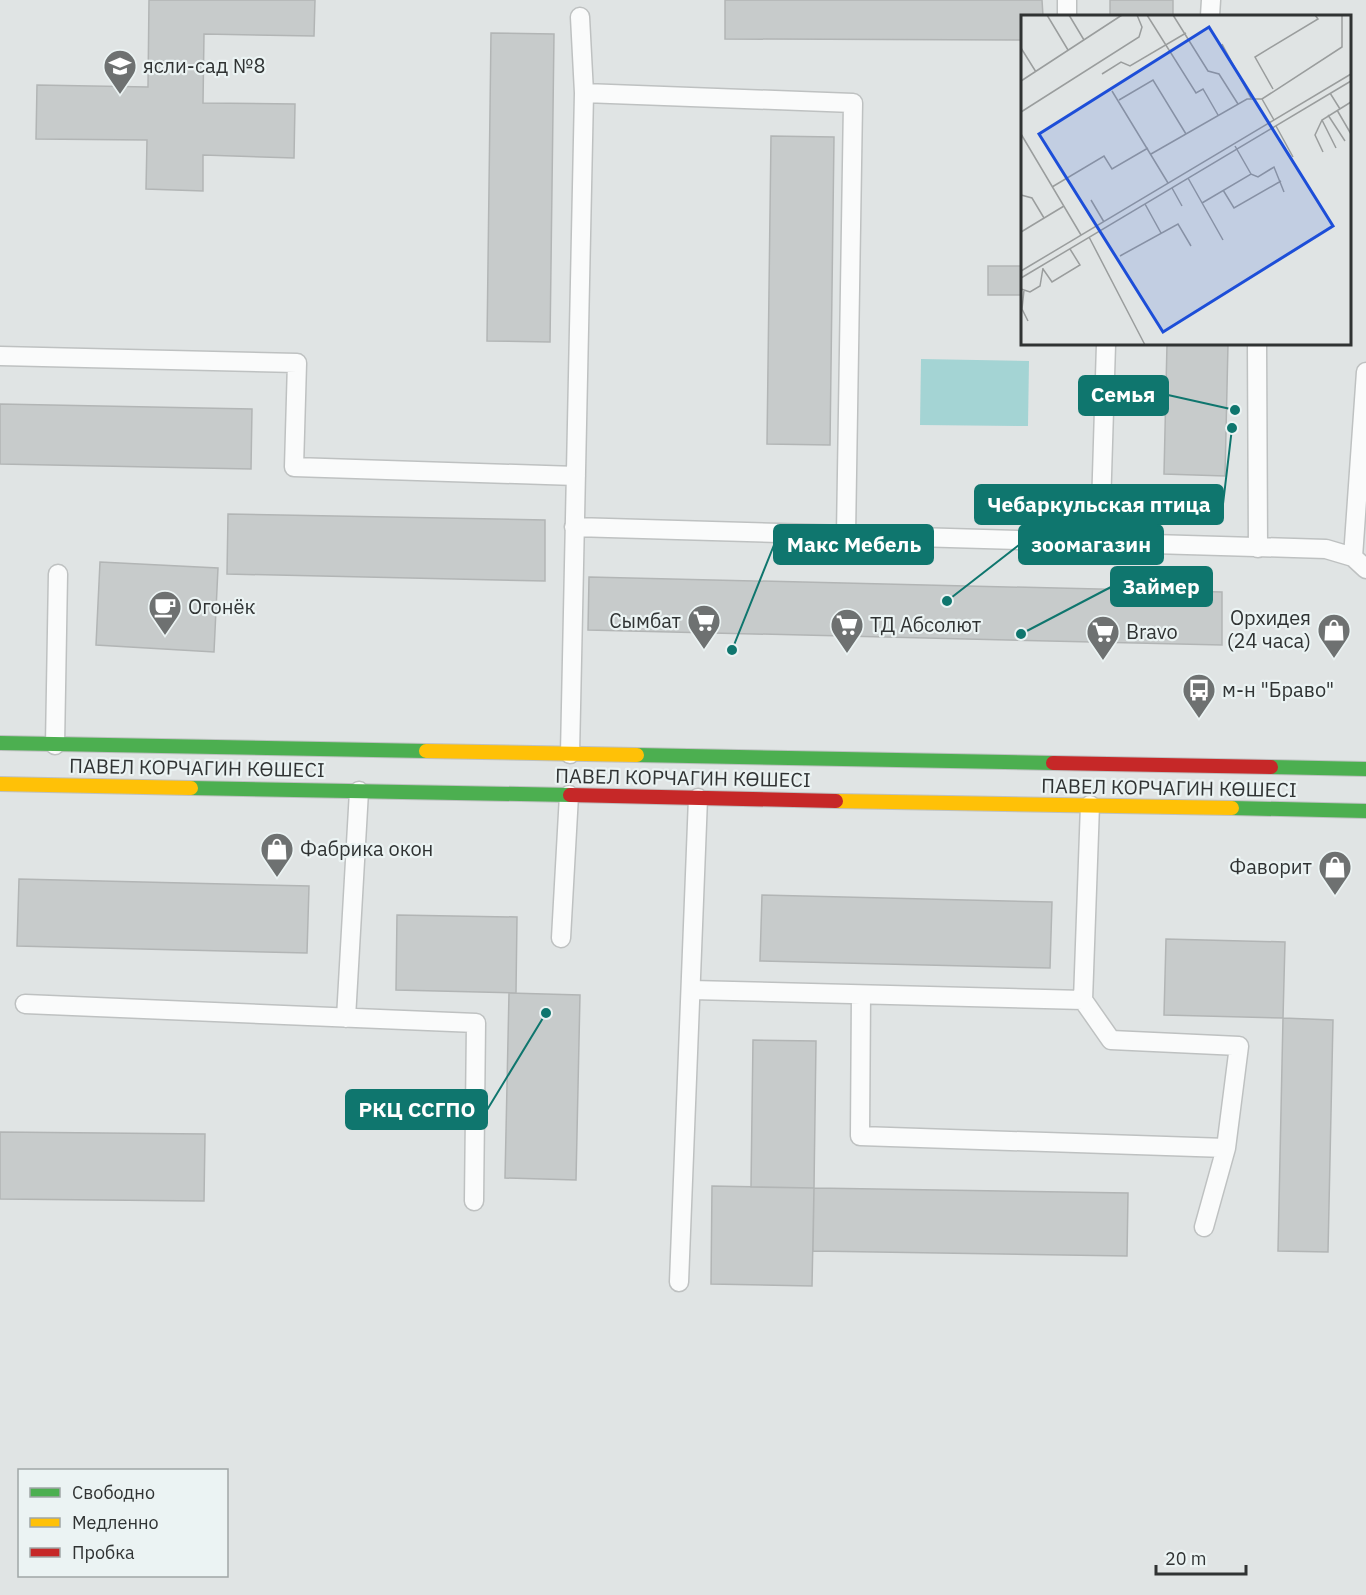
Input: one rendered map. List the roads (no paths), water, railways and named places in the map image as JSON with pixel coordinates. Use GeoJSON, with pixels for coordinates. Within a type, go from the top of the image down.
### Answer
{"type":"FeatureCollection","features":[{"type":"Feature","properties":{"kind":"street","name":"ПАВЕЛ КОРЧАГИН КӨШЕСІ"},"geometry":{"type":"LineString","coordinates":[[0,743],[321,754],[570,754],[1089,769],[1366,769]]}},
{"type":"Feature","properties":{"kind":"street","name":"ПАВЕЛ КОРЧАГИН КӨШЕСІ"},"geometry":{"type":"LineString","coordinates":[[0,784],[321,785],[359,791],[698,798],[1090,800],[1366,811]]}},
{"type":"Feature","properties":{"kind":"lane"},"geometry":{"type":"LineString","coordinates":[[1066,15],[1067,0]]}},
{"type":"Feature","properties":{"kind":"lane"},"geometry":{"type":"LineString","coordinates":[[1210,15],[1211,0]]}},
{"type":"Feature","properties":{"kind":"lane"},"geometry":{"type":"LineString","coordinates":[[570,754],[584,93],[580,17]]}},
{"type":"Feature","properties":{"kind":"lane"},"geometry":{"type":"LineString","coordinates":[[584,93],[853,103],[846,535]]}},
{"type":"Feature","properties":{"kind":"lane"},"geometry":{"type":"LineString","coordinates":[[1100,542],[1106,345]]}},
{"type":"Feature","properties":{"kind":"lane"},"geometry":{"type":"LineString","coordinates":[[1257,345],[1258,548]]}},
{"type":"Feature","properties":{"kind":"lane"},"geometry":{"type":"LineString","coordinates":[[0,356],[297,363],[294,467],[576,476]]}},
{"type":"Feature","properties":{"kind":"lane"},"geometry":{"type":"LineString","coordinates":[[574,527],[1326,549],[1360,563],[1366,372]]}},
{"type":"Feature","properties":{"kind":"lane"},"geometry":{"type":"LineString","coordinates":[[55,745],[57,574]]}},
{"type":"Feature","properties":{"kind":"lane"},"geometry":{"type":"LineString","coordinates":[[346,1018],[359,791]]}},
{"type":"Feature","properties":{"kind":"lane"},"geometry":{"type":"LineString","coordinates":[[561,938],[569,795]]}},
{"type":"Feature","properties":{"kind":"lane"},"geometry":{"type":"LineString","coordinates":[[679,1282],[698,798]]}},
{"type":"Feature","properties":{"kind":"lane"},"geometry":{"type":"LineString","coordinates":[[1090,800],[1083,1000],[1111,1040],[1239,1046],[1226,1149],[1204,1227]]}},
{"type":"Feature","properties":{"kind":"lane"},"geometry":{"type":"LineString","coordinates":[[692,990],[1083,1000]]}},
{"type":"Feature","properties":{"kind":"lane"},"geometry":{"type":"LineString","coordinates":[[861,995],[860,1136],[1226,1149]]}},
{"type":"Feature","properties":{"kind":"lane"},"geometry":{"type":"LineString","coordinates":[[25,1004],[476,1023],[474,1201]]}},
{"type":"Feature","properties":{"kind":"place","name":"ясли-сад №8"},"geometry":{"type":"Point","coordinates":[120,95]}},
{"type":"Feature","properties":{"kind":"place","name":"Семья"},"geometry":{"type":"Point","coordinates":[1235,410]}},
{"type":"Feature","properties":{"kind":"place","name":"Чебаркульская птица"},"geometry":{"type":"Point","coordinates":[1232,428]}},
{"type":"Feature","properties":{"kind":"place","name":"зоомагазин"},"geometry":{"type":"Point","coordinates":[947,601]}},
{"type":"Feature","properties":{"kind":"place","name":"Займер"},"geometry":{"type":"Point","coordinates":[1021,634]}},
{"type":"Feature","properties":{"kind":"place","name":"Огонёк"},"geometry":{"type":"Point","coordinates":[165,636]}},
{"type":"Feature","properties":{"kind":"place","name":"Сымбат"},"geometry":{"type":"Point","coordinates":[704,650]}},
{"type":"Feature","properties":{"kind":"place","name":"Макс Мебель"},"geometry":{"type":"Point","coordinates":[732,650]}},
{"type":"Feature","properties":{"kind":"place","name":"ТД Абсолют"},"geometry":{"type":"Point","coordinates":[847,654]}},
{"type":"Feature","properties":{"kind":"place","name":"Орхидея (24 часа)"},"geometry":{"type":"Point","coordinates":[1334,659]}},
{"type":"Feature","properties":{"kind":"place","name":"Bravo"},"geometry":{"type":"Point","coordinates":[1103,661]}},
{"type":"Feature","properties":{"kind":"place","name":"м-н \"Браво\""},"geometry":{"type":"Point","coordinates":[1199,719]}},
{"type":"Feature","properties":{"kind":"place","name":"Фабрика окон"},"geometry":{"type":"Point","coordinates":[277,878]}},
{"type":"Feature","properties":{"kind":"place","name":"Фаворит"},"geometry":{"type":"Point","coordinates":[1335,896]}},
{"type":"Feature","properties":{"kind":"place","name":"РКЦ ССГПО"},"geometry":{"type":"Point","coordinates":[546,1013]}}]}
